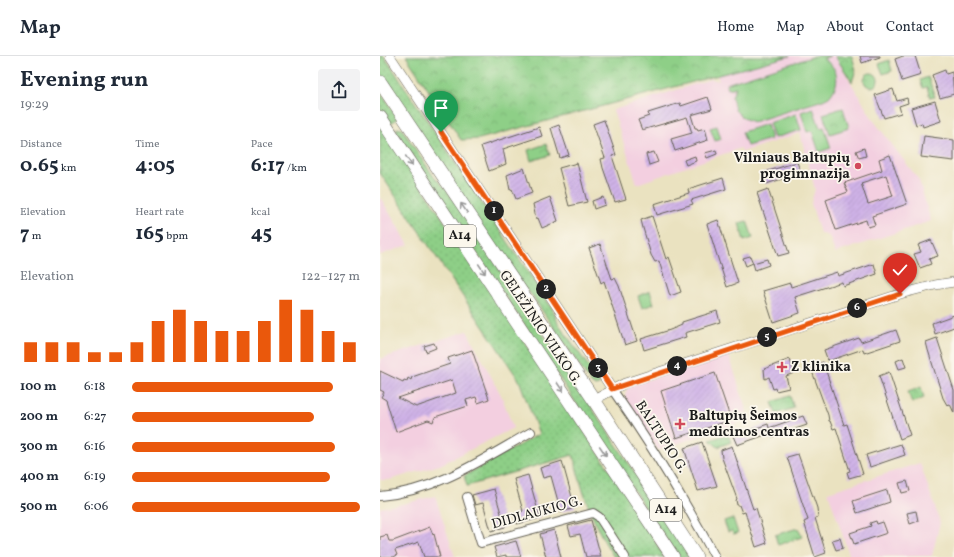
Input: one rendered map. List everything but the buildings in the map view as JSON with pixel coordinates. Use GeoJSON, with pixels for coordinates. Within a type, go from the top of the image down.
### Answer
{"type":"FeatureCollection","features":[{"type":"Feature","properties":{"kind":"highway","name":"GELEŽINIO VILKO G."},"geometry":{"type":"LineString","coordinates":[[380,82],[594,400],[696,557]]}},
{"type":"Feature","properties":{"kind":"highway","name":"GELEŽINIO VILKO G."},"geometry":{"type":"LineString","coordinates":[[380,117],[673,557]]}},
{"type":"Feature","properties":{"kind":"highway"},"geometry":{"type":"LineString","coordinates":[[393,137],[396,126],[402,124],[410,128]]}},
{"type":"Feature","properties":{"kind":"street","name":"BALTUPIO G."},"geometry":{"type":"LineString","coordinates":[[390,56],[663,464],[715,557]]}},
{"type":"Feature","properties":{"kind":"street"},"geometry":{"type":"LineString","coordinates":[[594,400],[612,389],[906,293],[935,284],[954,282]]}},
{"type":"Feature","properties":{"kind":"street"},"geometry":{"type":"LineString","coordinates":[[380,496],[408,492],[442,481],[531,432]]}},
{"type":"Feature","properties":{"kind":"street","name":"DIDLAUKIO G."},"geometry":{"type":"LineString","coordinates":[[467,497],[481,543],[593,513],[599,517],[625,557]]}},
{"type":"Feature","properties":{"kind":"shaded area","name":"Vilniaus Baltupių progimnazija"},"geometry":{"type":"Polygon","coordinates":[[[790,56],[835,56],[874,121],[919,180],[931,221],[835,253],[829,236],[820,233],[811,203],[815,189],[800,133],[742,152],[741,148],[637,184],[613,110],[711,79],[719,81],[717,75],[790,56]]]}},
{"type":"Feature","properties":{"kind":"shaded area"},"geometry":{"type":"Polygon","coordinates":[[[380,197],[409,245],[380,255],[380,197]]]}},
{"type":"Feature","properties":{"kind":"shaded area"},"geometry":{"type":"Polygon","coordinates":[[[467,331],[502,397],[513,428],[440,465],[389,480],[380,480],[380,359],[467,331]]]}},
{"type":"Feature","properties":{"kind":"shaded area"},"geometry":{"type":"Polygon","coordinates":[[[729,355],[747,412],[740,414],[739,423],[658,450],[626,402],[625,395],[627,389],[631,385],[729,355]]]}},
{"type":"Feature","properties":{"kind":"shaded area"},"geometry":{"type":"Polygon","coordinates":[[[920,463],[940,522],[932,556],[850,557],[828,492],[920,463]]]}},
{"type":"Feature","properties":{"kind":"shaded area"},"geometry":{"type":"Polygon","coordinates":[[[435,496],[455,557],[380,557],[380,508],[435,496]]]}},
{"type":"Feature","properties":{"kind":"green space"},"geometry":{"type":"Polygon","coordinates":[[[380,56],[384,56],[552,308],[558,323],[589,367],[594,368],[601,379],[599,385],[595,386],[591,383],[531,294],[521,285],[380,74],[380,56]]]}},
{"type":"Feature","properties":{"kind":"green space"},"geometry":{"type":"Polygon","coordinates":[[[406,56],[790,56],[479,139],[461,140],[406,56]]]}},
{"type":"Feature","properties":{"kind":"green space"},"geometry":{"type":"Polygon","coordinates":[[[815,56],[830,56],[823,59],[832,66],[835,71],[837,81],[833,92],[829,97],[753,122],[743,118],[735,110],[732,97],[736,87],[728,89],[726,84],[815,56]]]}},
{"type":"Feature","properties":{"kind":"green space"},"geometry":{"type":"Polygon","coordinates":[[[835,56],[852,56],[856,70],[852,82],[835,56]]]}},
{"type":"Feature","properties":{"kind":"green space"},"geometry":{"type":"Polygon","coordinates":[[[889,60],[892,71],[883,74],[879,64],[889,60]]]}},
{"type":"Feature","properties":{"kind":"green space"},"geometry":{"type":"Polygon","coordinates":[[[868,73],[874,73],[878,77],[878,83],[874,87],[868,87],[864,83],[864,77],[868,73]]]}},
{"type":"Feature","properties":{"kind":"green space"},"geometry":{"type":"Polygon","coordinates":[[[928,77],[935,97],[930,98],[927,87],[923,88],[920,80],[928,77]]]}},
{"type":"Feature","properties":{"kind":"green space"},"geometry":{"type":"Polygon","coordinates":[[[380,91],[398,119],[390,123],[380,110],[380,91]]]}},
{"type":"Feature","properties":{"kind":"green space"},"geometry":{"type":"Polygon","coordinates":[[[813,108],[820,128],[824,127],[831,148],[819,152],[812,131],[807,132],[801,112],[813,108]]]}},
{"type":"Feature","properties":{"kind":"green space"},"geometry":{"type":"Polygon","coordinates":[[[843,108],[849,128],[830,134],[823,114],[843,108]]]}},
{"type":"Feature","properties":{"kind":"green space"},"geometry":{"type":"Polygon","coordinates":[[[796,114],[801,130],[774,138],[769,123],[796,114]]]}},
{"type":"Feature","properties":{"kind":"green space"},"geometry":{"type":"Polygon","coordinates":[[[380,124],[645,523],[664,557],[614,557],[606,545],[589,508],[573,455],[467,486],[464,476],[539,434],[519,380],[380,173],[380,124]]]}},
{"type":"Feature","properties":{"kind":"green space"},"geometry":{"type":"Polygon","coordinates":[[[767,124],[771,139],[747,146],[742,132],[767,124]]]}},
{"type":"Feature","properties":{"kind":"green space"},"geometry":{"type":"Polygon","coordinates":[[[717,126],[721,139],[715,141],[710,128],[717,126]]]}},
{"type":"Feature","properties":{"kind":"green space"},"geometry":{"type":"Polygon","coordinates":[[[397,128],[402,129],[434,177],[447,190],[691,557],[678,557],[396,131],[397,128]]]}},
{"type":"Feature","properties":{"kind":"green space"},"geometry":{"type":"Polygon","coordinates":[[[546,144],[550,155],[531,161],[528,150],[546,144]]]}},
{"type":"Feature","properties":{"kind":"green space"},"geometry":{"type":"Polygon","coordinates":[[[747,221],[753,238],[744,241],[739,223],[747,221]]]}},
{"type":"Feature","properties":{"kind":"green space"},"geometry":{"type":"Polygon","coordinates":[[[650,291],[654,304],[642,308],[638,296],[650,291]]]}},
{"type":"Feature","properties":{"kind":"green space"},"geometry":{"type":"Polygon","coordinates":[[[921,387],[924,398],[912,403],[908,392],[921,387]]]}},
{"type":"Feature","properties":{"kind":"green space"},"geometry":{"type":"Polygon","coordinates":[[[790,396],[794,408],[776,414],[772,402],[790,396]]]}},
{"type":"Feature","properties":{"kind":"green space"},"geometry":{"type":"Polygon","coordinates":[[[728,434],[731,442],[718,447],[710,440],[728,434]]]}},
{"type":"Feature","properties":{"kind":"green space"},"geometry":{"type":"Polygon","coordinates":[[[733,518],[738,533],[733,534],[732,531],[728,532],[724,521],[733,518]]]}},
{"type":"Feature","properties":{"kind":"green space"},"geometry":{"type":"Polygon","coordinates":[[[798,528],[802,537],[778,545],[775,535],[798,528]]]}},
{"type":"Feature","properties":{"kind":"place","name":"Vilniaus Baltupių progimnazija"},"geometry":{"type":"Point","coordinates":[858,166]}},
{"type":"Feature","properties":{"kind":"place","name":"Z klinika"},"geometry":{"type":"Point","coordinates":[782,367]}},
{"type":"Feature","properties":{"kind":"place","name":"Baltupių Šeimos medicinos centras"},"geometry":{"type":"Point","coordinates":[680,424]}},
{"type":"Feature","properties":{"kind":"route"},"geometry":{"type":"LineString","coordinates":[[441,132],[612,389],[900,294]]}}]}
